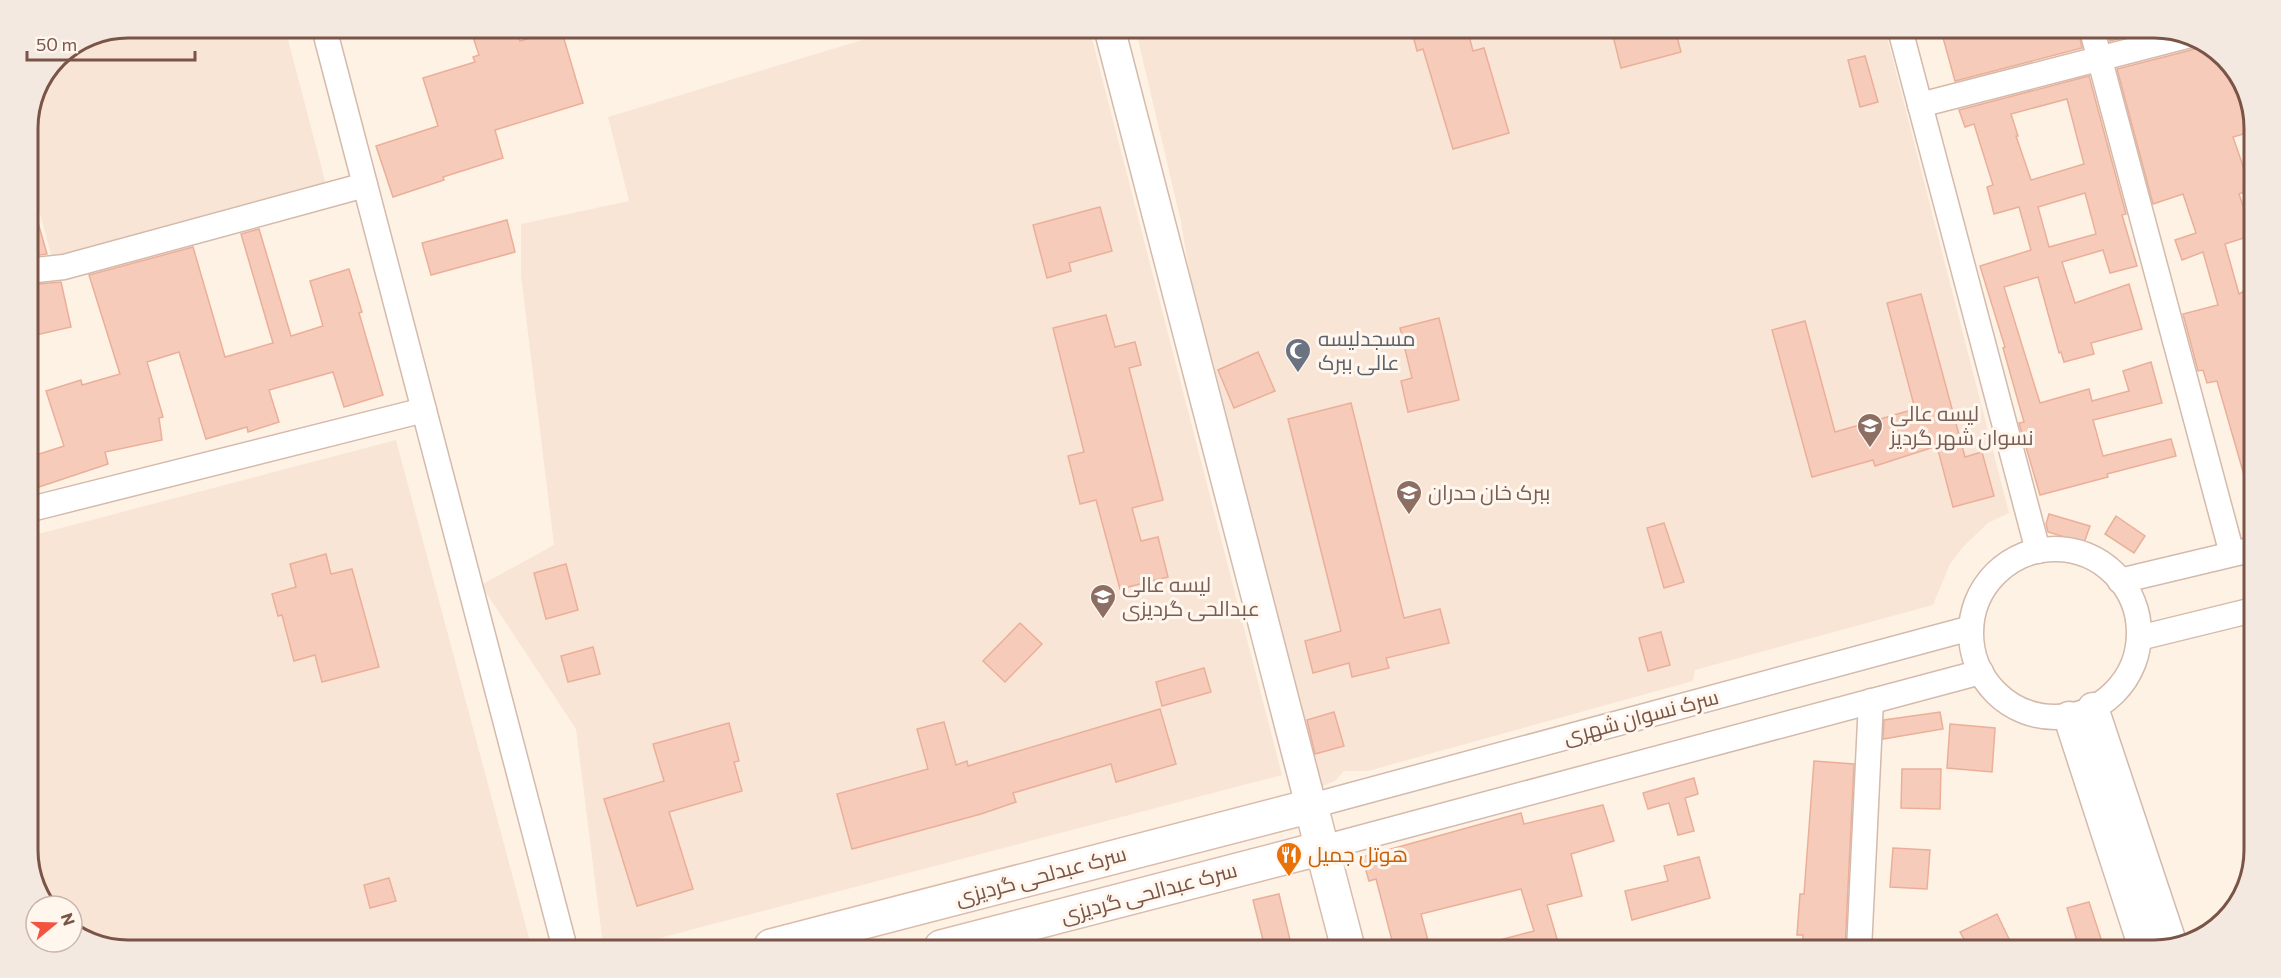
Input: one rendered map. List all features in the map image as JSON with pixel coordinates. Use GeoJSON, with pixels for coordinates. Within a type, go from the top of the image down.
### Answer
{"type":"FeatureCollection","features":[{"type":"Feature","properties":{"kind":"main road"},"geometry":{"type":"LineString","coordinates":[[1311,806],[1346,940]]}},
{"type":"Feature","properties":{"kind":"main road","name":"سرک عبدلحی گردیزی"},"geometry":{"type":"LineString","coordinates":[[794,940],[1311,806]]}},
{"type":"Feature","properties":{"kind":"main road","name":"سرک عبدالحی گردیزی"},"geometry":{"type":"LineString","coordinates":[[964,940],[1322,848]]}},
{"type":"Feature","properties":{"kind":"street"},"geometry":{"type":"LineString","coordinates":[[327,38],[563,940]]}},
{"type":"Feature","properties":{"kind":"street"},"geometry":{"type":"LineString","coordinates":[[1112,38],[1311,806]]}},
{"type":"Feature","properties":{"kind":"street"},"geometry":{"type":"LineString","coordinates":[[1902,38],[2038,551]]}},
{"type":"Feature","properties":{"kind":"street"},"geometry":{"type":"LineString","coordinates":[[2094,38],[2241,552],[2120,580]]}},
{"type":"Feature","properties":{"kind":"street"},"geometry":{"type":"LineString","coordinates":[[1920,105],[2171,39]]}},
{"type":"Feature","properties":{"kind":"street"},"geometry":{"type":"LineString","coordinates":[[38,270],[64,267],[365,184]]}},
{"type":"Feature","properties":{"kind":"street"},"geometry":{"type":"LineString","coordinates":[[38,507],[424,410]]}},
{"type":"Feature","properties":{"kind":"street"},"geometry":{"type":"LineString","coordinates":[[2046,549],[2066,550],[2087,555],[2105,566],[2120,580],[2131,598],[2138,618],[2139,638],[2135,660],[2125,680],[2111,696],[2081,712],[2043,717],[2018,709],[1996,694],[1981,672],[1973,651],[1971,627],[1976,604],[1987,583],[2004,566],[2025,554],[2046,549]]}},
{"type":"Feature","properties":{"kind":"street"},"geometry":{"type":"LineString","coordinates":[[2139,638],[2244,612]]}},
{"type":"Feature","properties":{"kind":"street","name":"سرک نسوان شهری"},"geometry":{"type":"LineString","coordinates":[[1311,806],[1971,627]]}},
{"type":"Feature","properties":{"kind":"street","name":"سرک نسوان شهری"},"geometry":{"type":"LineString","coordinates":[[1322,848],[1981,672]]}},
{"type":"Feature","properties":{"kind":"street"},"geometry":{"type":"LineString","coordinates":[[1859,940],[1871,701]]}},
{"type":"Feature","properties":{"kind":"street"},"geometry":{"type":"LineString","coordinates":[[2081,712],[2170,939]]}},
{"type":"Feature","properties":{"kind":"street"},"geometry":{"type":"LineString","coordinates":[[2081,712],[2142,940]]}},
{"type":"Feature","properties":{"kind":"shaded area"},"geometry":{"type":"Polygon","coordinates":[[[288,38],[328,192],[54,266],[38,206],[38,122],[44,93],[64,64],[93,44],[110,39],[288,38]]]}},
{"type":"Feature","properties":{"kind":"shaded area"},"geometry":{"type":"Polygon","coordinates":[[[869,38],[1092,38],[1282,775],[652,940],[602,940],[576,729],[481,585],[554,545],[521,276],[521,224],[629,201],[608,117],[869,38]]]}},
{"type":"Feature","properties":{"kind":"shaded area"},"geometry":{"type":"Polygon","coordinates":[[[1138,38],[1887,38],[2009,513],[1988,523],[1962,548],[1950,564],[1933,605],[1695,670],[1693,681],[1368,771],[1344,771],[1336,780],[1315,790],[1214,422],[1181,222],[1138,38]]]}},
{"type":"Feature","properties":{"kind":"shaded area"},"geometry":{"type":"Polygon","coordinates":[[[396,440],[530,940],[110,939],[84,929],[84,894],[49,894],[42,879],[38,856],[38,534],[396,440]]]}},
{"type":"Feature","properties":{"kind":"building"},"geometry":{"type":"Polygon","coordinates":[[[473,38],[519,38],[520,41],[530,38],[564,38],[583,103],[495,130],[503,158],[443,177],[444,180],[393,197],[376,146],[438,126],[423,78],[475,62],[473,57],[479,55],[473,38]]]}},
{"type":"Feature","properties":{"kind":"building"},"geometry":{"type":"Polygon","coordinates":[[[1414,38],[1470,38],[1473,51],[1484,48],[1509,133],[1453,149],[1423,49],[1417,51],[1414,38]]]}},
{"type":"Feature","properties":{"kind":"building"},"geometry":{"type":"Polygon","coordinates":[[[1614,38],[1677,38],[1681,52],[1621,68],[1614,38]]]}},
{"type":"Feature","properties":{"kind":"building"},"geometry":{"type":"Polygon","coordinates":[[[1943,38],[2080,38],[2082,48],[1955,81],[1943,38]]]}},
{"type":"Feature","properties":{"kind":"building"},"geometry":{"type":"Polygon","coordinates":[[[2195,49],[2208,56],[2221,68],[2234,88],[2242,110],[2243,134],[2233,137],[2243,166],[2243,192],[2239,194],[2243,206],[2243,238],[2225,244],[2239,294],[2243,291],[2243,473],[2217,381],[2207,383],[2203,370],[2198,371],[2183,314],[2218,305],[2203,252],[2182,260],[2175,240],[2196,233],[2183,194],[2153,204],[2117,69],[2195,49]]]}},
{"type":"Feature","properties":{"kind":"building"},"geometry":{"type":"Polygon","coordinates":[[[1865,56],[1878,102],[1860,107],[1848,60],[1865,56]]]}},
{"type":"Feature","properties":{"kind":"building"},"geometry":{"type":"Polygon","coordinates":[[[2089,76],[2126,214],[2122,215],[2137,266],[2110,273],[2103,250],[2062,262],[2075,303],[2129,284],[2142,329],[2091,343],[2094,354],[2064,362],[2061,352],[2059,353],[2038,277],[2004,287],[2040,403],[2089,389],[2092,401],[2129,391],[2123,371],[2151,362],[2162,403],[2093,420],[2103,456],[2171,439],[2176,456],[2040,495],[2019,423],[2024,422],[2003,348],[2005,347],[1980,266],[2031,250],[2019,207],[1994,214],[1987,187],[1993,185],[1974,124],[1965,127],[1959,110],[2089,76]],[[2067,99],[2011,114],[2031,180],[2084,164],[2067,99]],[[2085,193],[2038,207],[2049,247],[2096,234],[2085,193]]]}},
{"type":"Feature","properties":{"kind":"building"},"geometry":{"type":"Polygon","coordinates":[[[1100,207],[1112,251],[1069,263],[1071,271],[1047,278],[1033,225],[1100,207]]]}},
{"type":"Feature","properties":{"kind":"building"},"geometry":{"type":"Polygon","coordinates":[[[507,220],[515,252],[431,275],[422,243],[507,220]]]}},
{"type":"Feature","properties":{"kind":"building"},"geometry":{"type":"Polygon","coordinates":[[[38,223],[47,254],[38,255],[38,223]]]}},
{"type":"Feature","properties":{"kind":"building"},"geometry":{"type":"Polygon","coordinates":[[[259,229],[291,336],[323,326],[310,281],[349,269],[362,312],[359,313],[383,395],[344,407],[333,372],[269,390],[279,422],[248,432],[247,427],[206,439],[179,352],[147,362],[163,417],[159,418],[162,440],[105,452],[108,464],[38,487],[38,454],[64,446],[46,391],[81,380],[82,385],[120,374],[89,275],[193,247],[225,357],[273,343],[241,234],[259,229]]]}},
{"type":"Feature","properties":{"kind":"building"},"geometry":{"type":"Polygon","coordinates":[[[61,282],[71,327],[38,334],[38,284],[61,282]]]}},
{"type":"Feature","properties":{"kind":"building"},"geometry":{"type":"Polygon","coordinates":[[[1921,294],[1965,457],[1982,452],[1994,496],[1953,507],[1937,446],[1875,466],[1873,460],[1812,477],[1772,330],[1805,321],[1835,432],[1915,409],[1887,303],[1921,294]]]}},
{"type":"Feature","properties":{"kind":"building"},"geometry":{"type":"Polygon","coordinates":[[[1106,315],[1115,347],[1135,342],[1141,365],[1129,368],[1163,500],[1132,508],[1141,541],[1158,537],[1168,577],[1120,589],[1096,500],[1080,504],[1068,456],[1084,452],[1053,328],[1106,315]]]}},
{"type":"Feature","properties":{"kind":"building"},"geometry":{"type":"Polygon","coordinates":[[[1439,318],[1459,400],[1408,412],[1401,381],[1412,378],[1400,328],[1439,318]]]}},
{"type":"Feature","properties":{"kind":"building"},"geometry":{"type":"Polygon","coordinates":[[[1258,352],[1275,391],[1234,408],[1218,370],[1258,352]]]}},
{"type":"Feature","properties":{"kind":"building"},"geometry":{"type":"Polygon","coordinates":[[[1351,403],[1404,618],[1440,609],[1449,643],[1386,658],[1389,668],[1352,677],[1349,663],[1313,673],[1305,641],[1341,631],[1288,419],[1351,403]]]}},
{"type":"Feature","properties":{"kind":"building"},"geometry":{"type":"Polygon","coordinates":[[[2049,514],[2090,526],[2084,543],[2048,532],[2046,524],[2049,514]]]}},
{"type":"Feature","properties":{"kind":"building"},"geometry":{"type":"Polygon","coordinates":[[[2116,516],[2145,536],[2134,553],[2105,534],[2116,516]]]}},
{"type":"Feature","properties":{"kind":"building"},"geometry":{"type":"Polygon","coordinates":[[[1664,523],[1684,582],[1664,588],[1647,528],[1664,523]]]}},
{"type":"Feature","properties":{"kind":"building"},"geometry":{"type":"Polygon","coordinates":[[[326,554],[331,574],[352,569],[379,667],[322,682],[315,655],[294,661],[282,615],[278,616],[272,594],[296,587],[290,564],[326,554]]]}},
{"type":"Feature","properties":{"kind":"building"},"geometry":{"type":"Polygon","coordinates":[[[566,564],[578,610],[546,619],[534,573],[566,564]]]}},
{"type":"Feature","properties":{"kind":"building"},"geometry":{"type":"Polygon","coordinates":[[[1020,623],[1042,644],[1005,682],[983,661],[1020,623]]]}},
{"type":"Feature","properties":{"kind":"building"},"geometry":{"type":"Polygon","coordinates":[[[1661,632],[1670,665],[1648,671],[1639,638],[1661,632]]]}},
{"type":"Feature","properties":{"kind":"building"},"geometry":{"type":"Polygon","coordinates":[[[593,647],[600,674],[568,682],[561,656],[593,647]]]}},
{"type":"Feature","properties":{"kind":"building"},"geometry":{"type":"Polygon","coordinates":[[[1204,668],[1211,692],[1162,706],[1156,682],[1204,668]]]}},
{"type":"Feature","properties":{"kind":"building"},"geometry":{"type":"Polygon","coordinates":[[[1160,709],[1176,764],[1116,782],[1111,764],[1013,793],[1016,802],[981,814],[852,849],[837,794],[928,769],[917,729],[944,722],[956,765],[967,761],[968,766],[1160,709]]]}},
{"type":"Feature","properties":{"kind":"building"},"geometry":{"type":"Polygon","coordinates":[[[1334,712],[1344,746],[1315,754],[1307,720],[1334,712]]]}},
{"type":"Feature","properties":{"kind":"building"},"geometry":{"type":"Polygon","coordinates":[[[1940,712],[1943,729],[1883,739],[1884,720],[1940,712]]]}},
{"type":"Feature","properties":{"kind":"building"},"geometry":{"type":"Polygon","coordinates":[[[729,723],[739,761],[734,762],[742,791],[669,812],[693,889],[637,906],[604,799],[664,781],[653,744],[729,723]]]}},
{"type":"Feature","properties":{"kind":"building"},"geometry":{"type":"Polygon","coordinates":[[[1950,724],[1995,728],[1992,772],[1947,768],[1950,724]]]}},
{"type":"Feature","properties":{"kind":"building"},"geometry":{"type":"Polygon","coordinates":[[[1814,761],[1854,764],[1845,940],[1803,940],[1803,935],[1797,935],[1800,894],[1804,894],[1814,761]]]}},
{"type":"Feature","properties":{"kind":"building"},"geometry":{"type":"Polygon","coordinates":[[[1902,769],[1941,769],[1940,809],[1901,808],[1902,769]]]}},
{"type":"Feature","properties":{"kind":"building"},"geometry":{"type":"Polygon","coordinates":[[[1694,778],[1698,794],[1685,798],[1694,831],[1678,835],[1669,803],[1648,809],[1643,793],[1694,778]]]}},
{"type":"Feature","properties":{"kind":"building"},"geometry":{"type":"Polygon","coordinates":[[[1603,805],[1614,841],[1571,854],[1582,896],[1547,905],[1557,940],[1500,940],[1534,931],[1521,889],[1421,914],[1428,940],[1392,940],[1376,879],[1369,881],[1362,857],[1521,813],[1524,824],[1603,805]]]}},
{"type":"Feature","properties":{"kind":"building"},"geometry":{"type":"Polygon","coordinates":[[[1893,848],[1930,850],[1927,889],[1890,887],[1893,848]]]}},
{"type":"Feature","properties":{"kind":"building"},"geometry":{"type":"Polygon","coordinates":[[[1699,857],[1710,898],[1632,920],[1625,891],[1668,881],[1664,866],[1699,857]]]}},
{"type":"Feature","properties":{"kind":"building"},"geometry":{"type":"Polygon","coordinates":[[[389,878],[396,901],[370,908],[364,885],[389,878]]]}},
{"type":"Feature","properties":{"kind":"building"},"geometry":{"type":"Polygon","coordinates":[[[1279,894],[1290,940],[1263,940],[1253,900],[1279,894]]]}},
{"type":"Feature","properties":{"kind":"building"},"geometry":{"type":"Polygon","coordinates":[[[2089,902],[2101,940],[2077,940],[2067,908],[2089,902]]]}},
{"type":"Feature","properties":{"kind":"building"},"geometry":{"type":"Polygon","coordinates":[[[1997,914],[2010,940],[1964,940],[1960,932],[1997,914]]]}},
{"type":"Feature","properties":{"kind":"place","name":"مسجدلیسه عالی ببرک"},"geometry":{"type":"Point","coordinates":[1298,374]}},
{"type":"Feature","properties":{"kind":"place","name":"لیسه عالی نسوان شهر گردیز"},"geometry":{"type":"Point","coordinates":[1870,449]}},
{"type":"Feature","properties":{"kind":"place","name":"ببرک خان حدران"},"geometry":{"type":"Point","coordinates":[1409,516]}},
{"type":"Feature","properties":{"kind":"place","name":"لیسه عالی عبدالحی گردیزی"},"geometry":{"type":"Point","coordinates":[1103,620]}},
{"type":"Feature","properties":{"kind":"place","name":"هوتل جمیل"},"geometry":{"type":"Point","coordinates":[1289,878]}}]}
